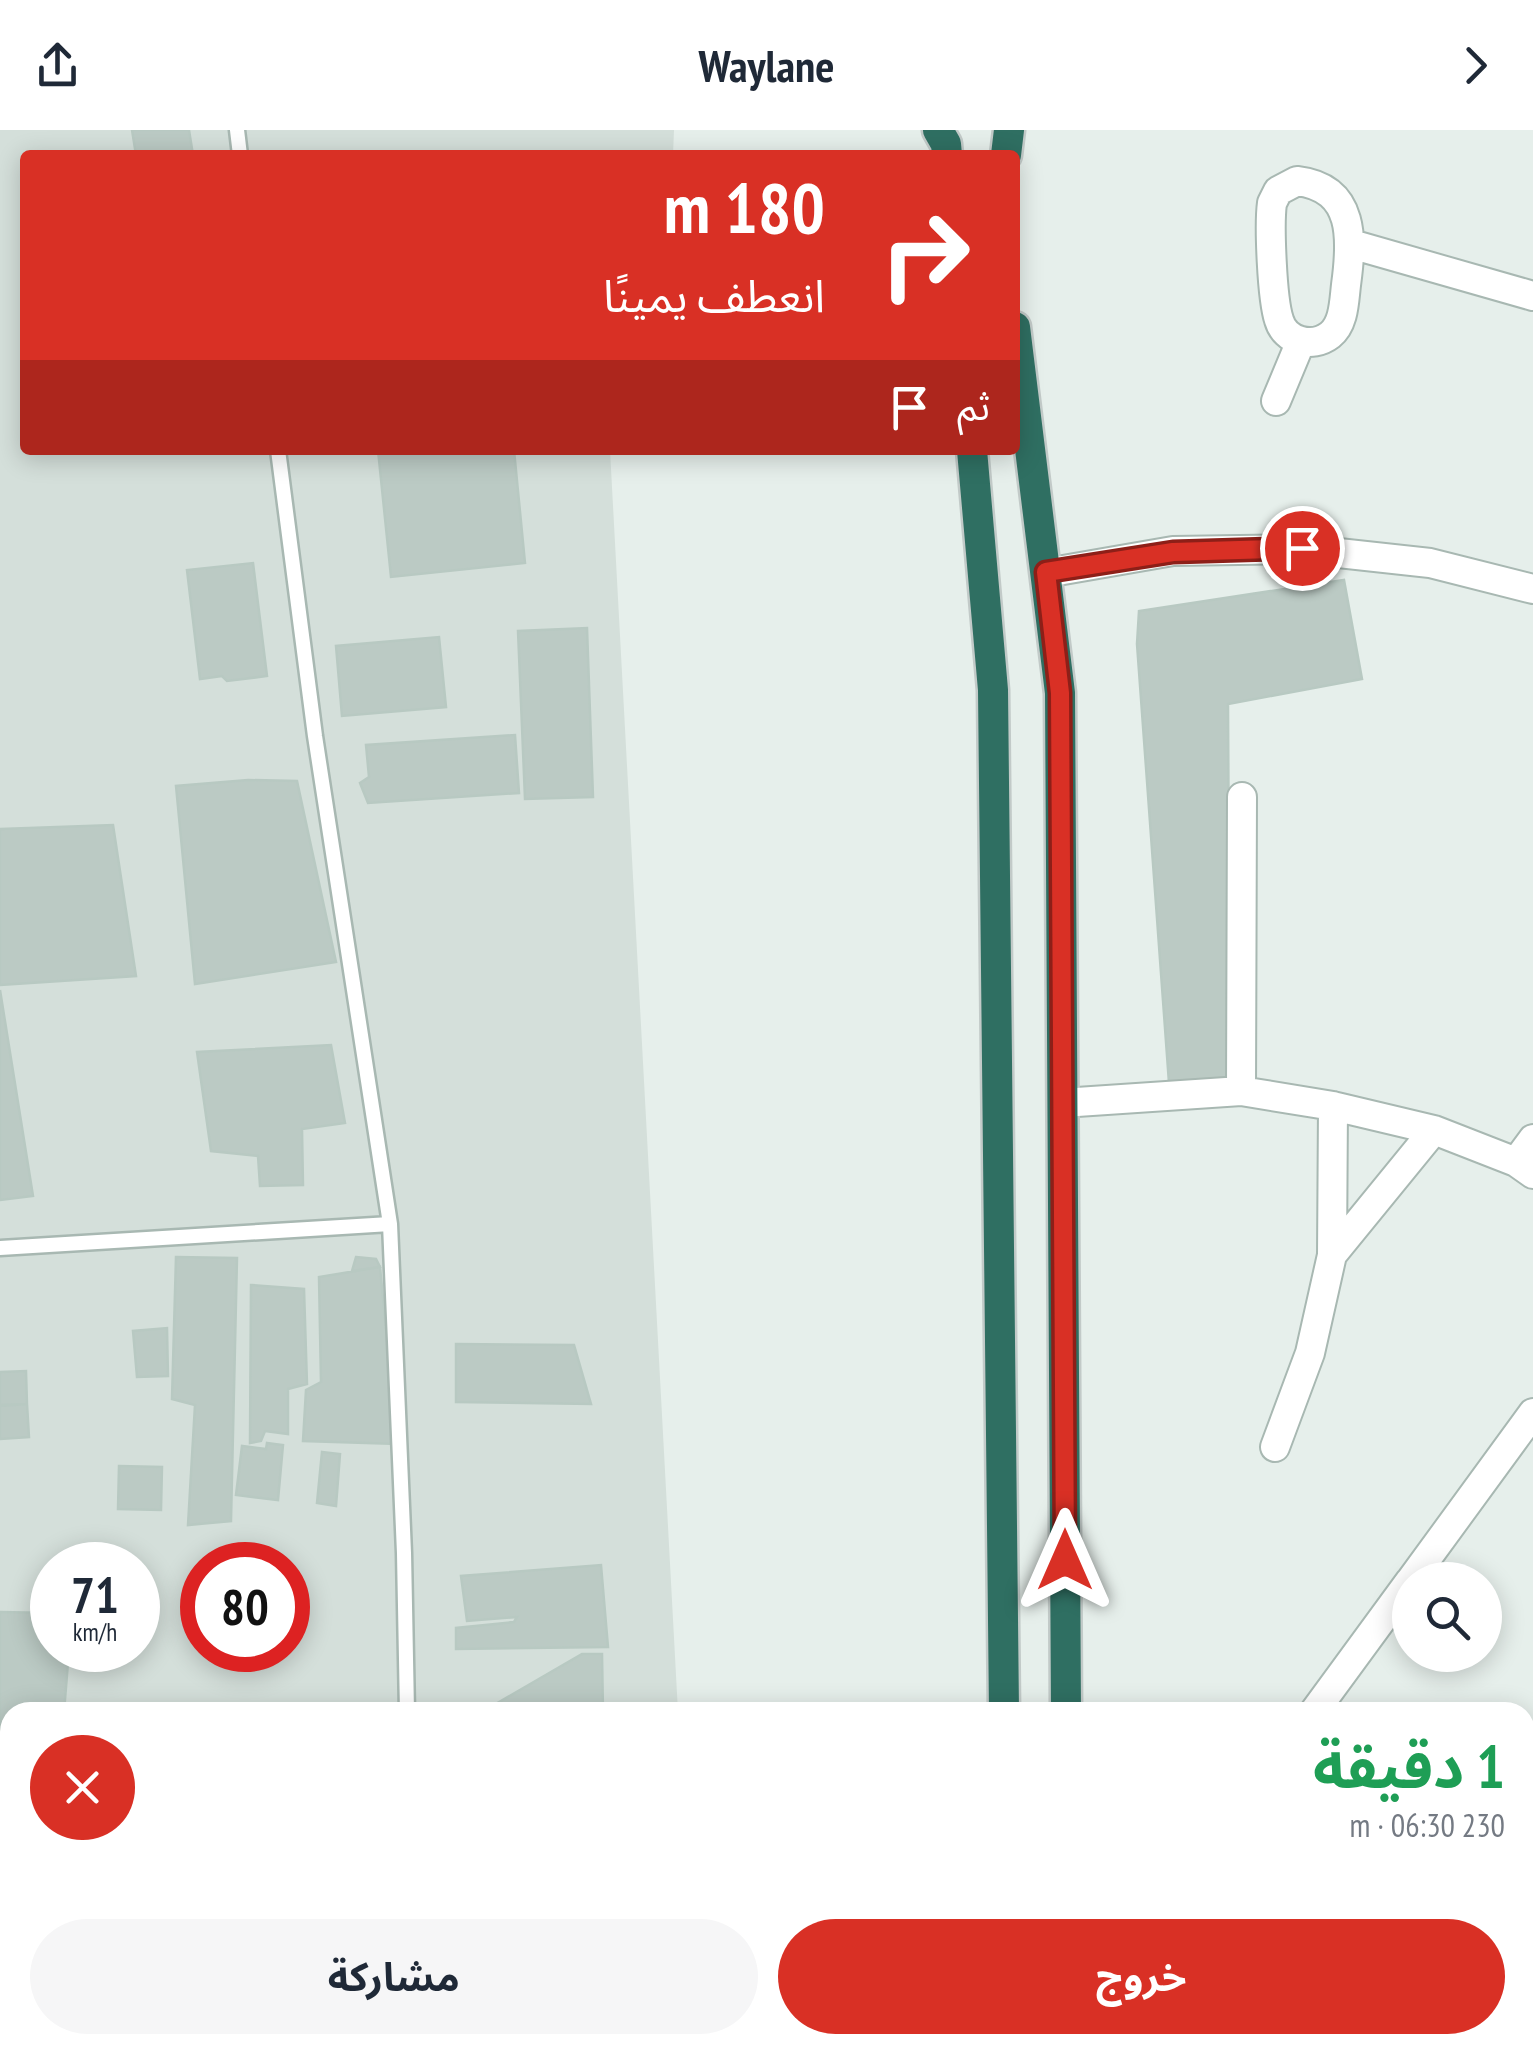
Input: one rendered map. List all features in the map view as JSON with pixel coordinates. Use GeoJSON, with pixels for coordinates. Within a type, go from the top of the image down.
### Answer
{"type":"FeatureCollection","features":[{"type":"Feature","properties":{"kind":"highway"},"geometry":{"type":"LineString","coordinates":[[1020,367],[1060,693],[1066,1702]]}},
{"type":"Feature","properties":{"kind":"highway"},"geometry":{"type":"LineString","coordinates":[[972,455],[993,690],[1004,1702]]}},
{"type":"Feature","properties":{"kind":"street"},"geometry":{"type":"LineString","coordinates":[[1297,181],[1312,182],[1344,214],[1352,244],[1344,306],[1337,326],[1322,340],[1301,341],[1291,337],[1279,320],[1270,216],[1278,191],[1297,181]]}},
{"type":"Feature","properties":{"kind":"street"},"geometry":{"type":"LineString","coordinates":[[1352,244],[1533,296]]}},
{"type":"Feature","properties":{"kind":"street"},"geometry":{"type":"LineString","coordinates":[[1276,401],[1301,341]]}},
{"type":"Feature","properties":{"kind":"street"},"geometry":{"type":"LineString","coordinates":[[1046,572],[1173,552],[1302,548],[1430,563],[1533,589]]}},
{"type":"Feature","properties":{"kind":"street"},"geometry":{"type":"LineString","coordinates":[[1240,1091],[1242,797]]}},
{"type":"Feature","properties":{"kind":"street"},"geometry":{"type":"LineString","coordinates":[[1062,1104],[1240,1091],[1333,1106],[1527,1158]]}},
{"type":"Feature","properties":{"kind":"street"},"geometry":{"type":"LineString","coordinates":[[1275,1447],[1310,1353],[1332,1254],[1333,1106]]}},
{"type":"Feature","properties":{"kind":"street"},"geometry":{"type":"LineString","coordinates":[[1332,1254],[1434,1130]]}},
{"type":"Feature","properties":{"kind":"street"},"geometry":{"type":"LineString","coordinates":[[1423,1562],[1533,1413]]}},
{"type":"Feature","properties":{"kind":"street"},"geometry":{"type":"LineString","coordinates":[[1321,1702],[1392,1605]]}},
{"type":"Feature","properties":{"kind":"lane"},"geometry":{"type":"LineString","coordinates":[[279,455],[315,736],[390,1224],[407,1702]]}},
{"type":"Feature","properties":{"kind":"lane"},"geometry":{"type":"LineString","coordinates":[[0,1248],[390,1224]]}},
{"type":"Feature","properties":{"kind":"shaded area"},"geometry":{"type":"Polygon","coordinates":[[[0,130],[674,130],[673,150],[20,150],[20,455],[610,455],[677,1702],[0,1702],[0,130]]]}},
{"type":"Feature","properties":{"kind":"building"},"geometry":{"type":"Polygon","coordinates":[[[132,130],[189,130],[192,150],[135,150],[132,130]]]}},
{"type":"Feature","properties":{"kind":"building"},"geometry":{"type":"Polygon","coordinates":[[[379,455],[514,455],[525,563],[391,577],[379,455]]]}},
{"type":"Feature","properties":{"kind":"building"},"geometry":{"type":"Polygon","coordinates":[[[253,563],[267,676],[227,681],[222,676],[200,679],[187,570],[253,563]]]}},
{"type":"Feature","properties":{"kind":"building"},"geometry":{"type":"Polygon","coordinates":[[[1344,580],[1362,679],[1228,704],[1230,1079],[1169,1083],[1137,644],[1139,611],[1344,580]]]}},
{"type":"Feature","properties":{"kind":"building"},"geometry":{"type":"Polygon","coordinates":[[[587,628],[593,797],[525,799],[518,631],[587,628]]]}},
{"type":"Feature","properties":{"kind":"building"},"geometry":{"type":"Polygon","coordinates":[[[439,637],[446,707],[342,716],[336,646],[439,637]]]}},
{"type":"Feature","properties":{"kind":"building"},"geometry":{"type":"Polygon","coordinates":[[[515,735],[519,793],[368,803],[360,783],[369,777],[366,745],[515,735]]]}},
{"type":"Feature","properties":{"kind":"building"},"geometry":{"type":"Polygon","coordinates":[[[248,780],[297,781],[336,962],[195,984],[176,786],[248,780]]]}},
{"type":"Feature","properties":{"kind":"building"},"geometry":{"type":"Polygon","coordinates":[[[113,825],[136,976],[0,985],[0,829],[113,825]]]}},
{"type":"Feature","properties":{"kind":"building"},"geometry":{"type":"Polygon","coordinates":[[[0,990],[33,1196],[0,1200],[0,990]]]}},
{"type":"Feature","properties":{"kind":"building"},"geometry":{"type":"Polygon","coordinates":[[[331,1045],[345,1123],[302,1129],[303,1185],[260,1186],[258,1156],[211,1151],[197,1052],[331,1045]]]}},
{"type":"Feature","properties":{"kind":"building"},"geometry":{"type":"Polygon","coordinates":[[[176,1257],[237,1258],[231,1521],[188,1525],[195,1405],[172,1399],[176,1257]]]}},
{"type":"Feature","properties":{"kind":"building"},"geometry":{"type":"Polygon","coordinates":[[[356,1257],[376,1259],[380,1267],[352,1271],[356,1257]]]}},
{"type":"Feature","properties":{"kind":"building"},"geometry":{"type":"Polygon","coordinates":[[[380,1267],[397,1444],[303,1441],[306,1390],[321,1382],[319,1277],[380,1267]]]}},
{"type":"Feature","properties":{"kind":"building"},"geometry":{"type":"Polygon","coordinates":[[[251,1285],[304,1289],[307,1384],[288,1389],[288,1434],[265,1431],[261,1441],[250,1443],[251,1285]]]}},
{"type":"Feature","properties":{"kind":"building"},"geometry":{"type":"Polygon","coordinates":[[[167,1328],[168,1376],[137,1377],[133,1331],[167,1328]]]}},
{"type":"Feature","properties":{"kind":"building"},"geometry":{"type":"Polygon","coordinates":[[[456,1344],[574,1345],[591,1404],[456,1402],[456,1344]]]}},
{"type":"Feature","properties":{"kind":"building"},"geometry":{"type":"Polygon","coordinates":[[[26,1371],[27,1404],[0,1405],[0,1372],[26,1371]]]}},
{"type":"Feature","properties":{"kind":"building"},"geometry":{"type":"Polygon","coordinates":[[[27,1404],[29,1437],[0,1439],[0,1406],[27,1404]]]}},
{"type":"Feature","properties":{"kind":"building"},"geometry":{"type":"Polygon","coordinates":[[[267,1443],[283,1445],[278,1500],[236,1495],[242,1446],[266,1449],[267,1443]]]}},
{"type":"Feature","properties":{"kind":"building"},"geometry":{"type":"Polygon","coordinates":[[[322,1452],[340,1454],[336,1506],[317,1503],[322,1452]]]}},
{"type":"Feature","properties":{"kind":"building"},"geometry":{"type":"Polygon","coordinates":[[[119,1466],[162,1467],[161,1510],[118,1509],[119,1466]]]}},
{"type":"Feature","properties":{"kind":"building"},"geometry":{"type":"Polygon","coordinates":[[[601,1565],[608,1647],[456,1649],[456,1628],[514,1622],[517,1617],[467,1621],[461,1576],[601,1565]]]}},
{"type":"Feature","properties":{"kind":"building"},"geometry":{"type":"Polygon","coordinates":[[[0,1612],[30,1613],[30,1672],[67,1672],[65,1702],[0,1702],[0,1612]]]}},
{"type":"Feature","properties":{"kind":"building"},"geometry":{"type":"Polygon","coordinates":[[[582,1654],[602,1654],[603,1702],[499,1702],[582,1654]]]}},
{"type":"Feature","properties":{"kind":"route"},"geometry":{"type":"LineString","coordinates":[[1065,1560],[1060,693],[1046,572],[1173,552],[1302,548]]}}]}
